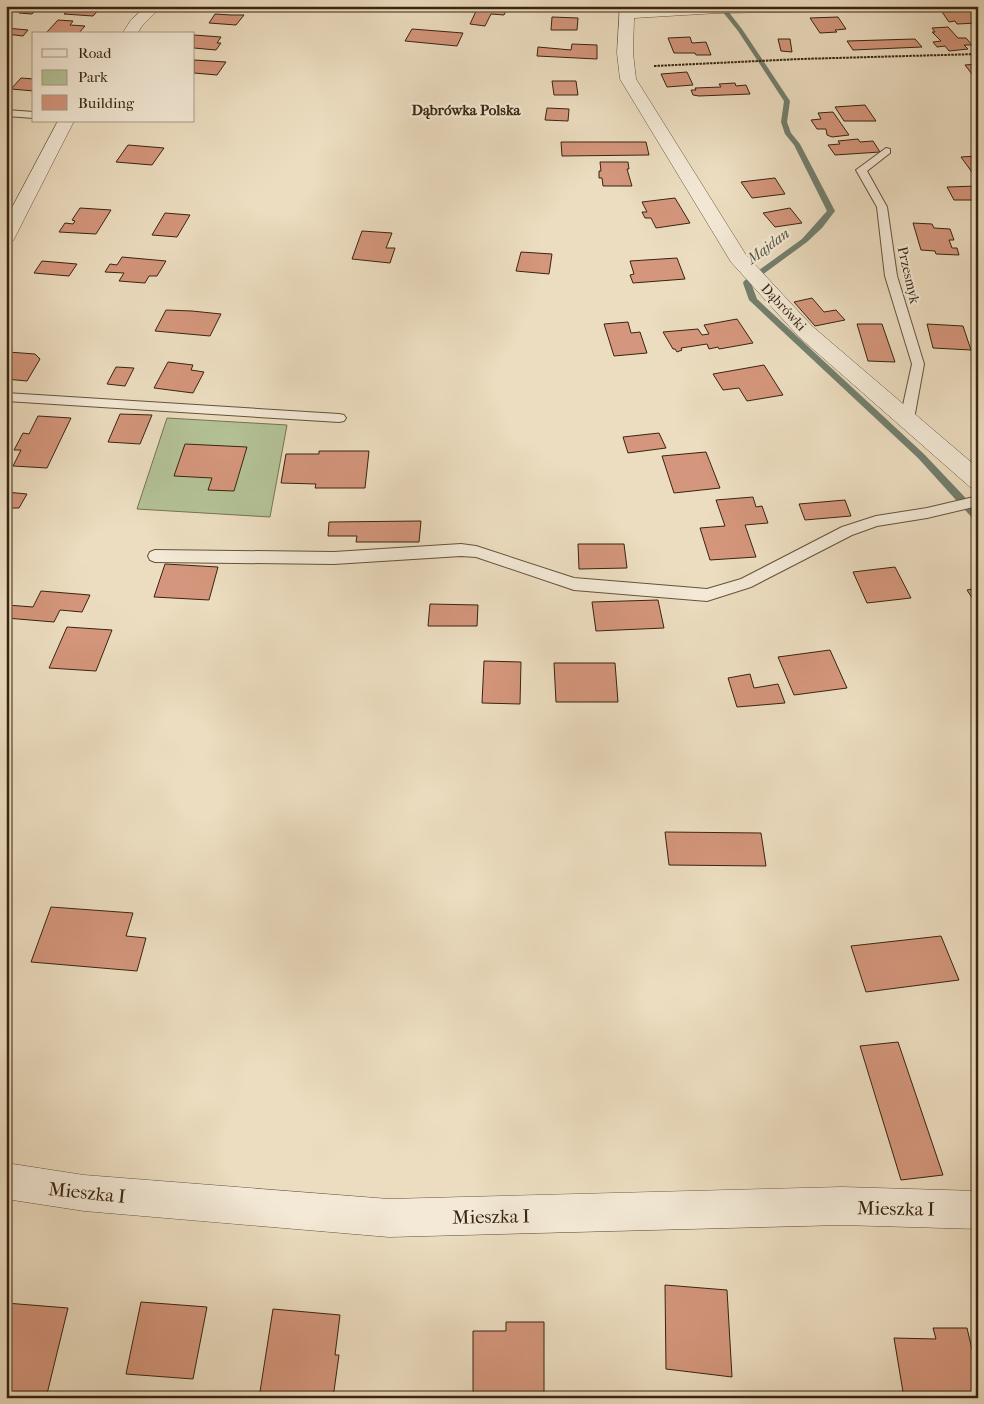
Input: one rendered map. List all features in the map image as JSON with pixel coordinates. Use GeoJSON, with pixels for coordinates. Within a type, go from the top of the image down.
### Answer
{"type":"FeatureCollection","features":[{"type":"Feature","properties":{"kind":"street"},"geometry":{"type":"LineString","coordinates":[[130,32],[136,23],[155,6]]}},
{"type":"Feature","properties":{"kind":"street"},"geometry":{"type":"LineString","coordinates":[[627,10],[919,6]]}},
{"type":"Feature","properties":{"kind":"street","name":"Dąbrówki"},"geometry":{"type":"LineString","coordinates":[[627,10],[625,53],[628,79],[738,258],[806,332],[907,419],[972,497]]}},
{"type":"Feature","properties":{"kind":"street"},"geometry":{"type":"LineString","coordinates":[[6,237],[65,122]]}},
{"type":"Feature","properties":{"kind":"street","name":"Mieszka I"},"geometry":{"type":"LineString","coordinates":[[6,1182],[84,1193],[389,1218],[842,1206],[978,1210]]}},
{"type":"Feature","properties":{"kind":"lane"},"geometry":{"type":"LineString","coordinates":[[6,113],[32,115]]}},
{"type":"Feature","properties":{"kind":"lane","name":"Przesmyk"},"geometry":{"type":"LineString","coordinates":[[886,151],[861,170],[882,207],[891,276],[918,364],[907,419]]}},
{"type":"Feature","properties":{"kind":"lane"},"geometry":{"type":"LineString","coordinates":[[6,397],[339,418]]}},
{"type":"Feature","properties":{"kind":"lane"},"geometry":{"type":"LineString","coordinates":[[155,556],[334,558],[461,550],[476,552],[574,584],[616,589],[708,595],[746,583],[847,531],[876,520],[927,513],[972,497]]}},
{"type":"Feature","properties":{"kind":"path"},"geometry":{"type":"LineString","coordinates":[[627,66],[978,54]]}},
{"type":"Feature","properties":{"kind":"green space"},"geometry":{"type":"Polygon","coordinates":[[[167,418],[287,425],[270,517],[137,509],[167,418]]]}},
{"type":"Feature","properties":{"kind":"building"},"geometry":{"type":"Polygon","coordinates":[[[25,6],[39,6],[32,14],[19,13],[25,6]]]}},
{"type":"Feature","properties":{"kind":"building"},"geometry":{"type":"Polygon","coordinates":[[[77,6],[102,6],[93,16],[64,14],[70,9],[75,9],[77,6]]]}},
{"type":"Feature","properties":{"kind":"building"},"geometry":{"type":"Polygon","coordinates":[[[412,6],[465,6],[477,7],[475,12],[412,6]]]}},
{"type":"Feature","properties":{"kind":"building"},"geometry":{"type":"Polygon","coordinates":[[[478,7],[507,9],[504,15],[491,14],[485,26],[470,24],[478,7]]]}},
{"type":"Feature","properties":{"kind":"building"},"geometry":{"type":"Polygon","coordinates":[[[970,11],[978,20],[978,23],[957,24],[955,21],[949,22],[942,12],[970,11]]]}},
{"type":"Feature","properties":{"kind":"building"},"geometry":{"type":"Polygon","coordinates":[[[215,14],[244,15],[236,25],[209,23],[215,14]]]}},
{"type":"Feature","properties":{"kind":"building"},"geometry":{"type":"Polygon","coordinates":[[[552,17],[578,18],[577,30],[551,30],[552,17]]]}},
{"type":"Feature","properties":{"kind":"building"},"geometry":{"type":"Polygon","coordinates":[[[838,17],[846,29],[835,30],[837,32],[820,33],[810,18],[838,17]]]}},
{"type":"Feature","properties":{"kind":"building"},"geometry":{"type":"Polygon","coordinates":[[[58,20],[73,21],[70,25],[85,26],[80,32],[47,32],[58,20]]]}},
{"type":"Feature","properties":{"kind":"building"},"geometry":{"type":"Polygon","coordinates":[[[948,27],[958,38],[966,38],[972,45],[964,45],[968,49],[949,51],[945,46],[937,47],[933,42],[941,41],[932,32],[935,32],[932,28],[948,27]]]}},
{"type":"Feature","properties":{"kind":"building"},"geometry":{"type":"Polygon","coordinates":[[[6,28],[28,30],[23,36],[6,34],[6,28]]]}},
{"type":"Feature","properties":{"kind":"building"},"geometry":{"type":"Polygon","coordinates":[[[412,29],[463,33],[457,46],[405,41],[412,29]]]}},
{"type":"Feature","properties":{"kind":"building"},"geometry":{"type":"Polygon","coordinates":[[[195,35],[221,37],[217,43],[221,43],[216,50],[195,48],[195,35]]]}},
{"type":"Feature","properties":{"kind":"building"},"geometry":{"type":"Polygon","coordinates":[[[690,37],[692,43],[706,42],[711,55],[674,53],[668,38],[690,37]]]}},
{"type":"Feature","properties":{"kind":"building"},"geometry":{"type":"Polygon","coordinates":[[[778,39],[790,39],[792,52],[781,51],[778,39]]]}},
{"type":"Feature","properties":{"kind":"building"},"geometry":{"type":"Polygon","coordinates":[[[915,39],[922,47],[853,50],[847,41],[915,39]]]}},
{"type":"Feature","properties":{"kind":"building"},"geometry":{"type":"Polygon","coordinates":[[[572,44],[597,45],[597,59],[537,56],[538,47],[571,50],[572,44]]]}},
{"type":"Feature","properties":{"kind":"building"},"geometry":{"type":"Polygon","coordinates":[[[195,60],[226,62],[217,75],[195,73],[195,60]]]}},
{"type":"Feature","properties":{"kind":"building"},"geometry":{"type":"Polygon","coordinates":[[[978,64],[978,77],[975,78],[965,65],[978,64]]]}},
{"type":"Feature","properties":{"kind":"building"},"geometry":{"type":"Polygon","coordinates":[[[687,72],[693,85],[667,87],[661,74],[687,72]]]}},
{"type":"Feature","properties":{"kind":"building"},"geometry":{"type":"Polygon","coordinates":[[[21,78],[32,79],[32,91],[11,89],[21,78]]]}},
{"type":"Feature","properties":{"kind":"building"},"geometry":{"type":"Polygon","coordinates":[[[552,81],[576,81],[578,95],[554,95],[552,81]]]}},
{"type":"Feature","properties":{"kind":"building"},"geometry":{"type":"Polygon","coordinates":[[[735,83],[736,86],[746,85],[750,94],[699,96],[693,95],[691,90],[696,90],[695,88],[721,87],[719,84],[735,83]]]}},
{"type":"Feature","properties":{"kind":"building"},"geometry":{"type":"Polygon","coordinates":[[[865,105],[876,121],[844,121],[835,107],[865,105]]]}},
{"type":"Feature","properties":{"kind":"building"},"geometry":{"type":"Polygon","coordinates":[[[547,108],[569,109],[568,121],[545,120],[547,108]]]}},
{"type":"Feature","properties":{"kind":"building"},"geometry":{"type":"Polygon","coordinates":[[[833,112],[849,135],[832,137],[827,135],[826,129],[817,129],[811,120],[821,119],[818,113],[833,112]]]}},
{"type":"Feature","properties":{"kind":"building"},"geometry":{"type":"Polygon","coordinates":[[[858,139],[860,142],[873,141],[880,152],[835,155],[828,145],[840,144],[838,141],[858,139]]]}},
{"type":"Feature","properties":{"kind":"building"},"geometry":{"type":"Polygon","coordinates":[[[561,142],[646,142],[649,155],[562,156],[561,142]]]}},
{"type":"Feature","properties":{"kind":"building"},"geometry":{"type":"Polygon","coordinates":[[[128,145],[164,148],[152,165],[116,162],[128,145]]]}},
{"type":"Feature","properties":{"kind":"building"},"geometry":{"type":"Polygon","coordinates":[[[978,156],[978,175],[974,175],[961,157],[978,156]]]}},
{"type":"Feature","properties":{"kind":"building"},"geometry":{"type":"Polygon","coordinates":[[[600,162],[628,162],[629,169],[627,169],[632,186],[603,186],[602,178],[599,178],[599,171],[601,171],[600,162]]]}},
{"type":"Feature","properties":{"kind":"building"},"geometry":{"type":"Polygon","coordinates":[[[775,178],[785,194],[752,198],[741,182],[775,178]]]}},
{"type":"Feature","properties":{"kind":"building"},"geometry":{"type":"Polygon","coordinates":[[[978,186],[978,200],[954,200],[947,187],[978,186]]]}},
{"type":"Feature","properties":{"kind":"building"},"geometry":{"type":"Polygon","coordinates":[[[675,198],[690,223],[656,228],[651,218],[645,218],[642,212],[647,212],[642,202],[675,198]]]}},
{"type":"Feature","properties":{"kind":"building"},"geometry":{"type":"Polygon","coordinates":[[[80,208],[111,210],[96,234],[59,232],[65,223],[73,224],[75,221],[72,220],[80,208]]]}},
{"type":"Feature","properties":{"kind":"building"},"geometry":{"type":"Polygon","coordinates":[[[790,208],[802,223],[775,227],[763,213],[790,208]]]}},
{"type":"Feature","properties":{"kind":"building"},"geometry":{"type":"Polygon","coordinates":[[[165,213],[190,215],[177,237],[152,235],[165,213]]]}},
{"type":"Feature","properties":{"kind":"building"},"geometry":{"type":"Polygon","coordinates":[[[913,223],[932,224],[934,228],[950,229],[954,240],[949,240],[952,248],[957,248],[959,255],[936,254],[935,251],[921,250],[913,223]]]}},
{"type":"Feature","properties":{"kind":"building"},"geometry":{"type":"Polygon","coordinates":[[[362,231],[392,233],[386,248],[395,248],[390,263],[352,259],[362,231]]]}},
{"type":"Feature","properties":{"kind":"building"},"geometry":{"type":"Polygon","coordinates":[[[521,252],[552,254],[549,274],[516,271],[521,252]]]}},
{"type":"Feature","properties":{"kind":"building"},"geometry":{"type":"Polygon","coordinates":[[[122,257],[166,261],[157,276],[149,276],[145,283],[119,281],[124,273],[105,272],[110,264],[117,265],[122,257]]]}},
{"type":"Feature","properties":{"kind":"building"},"geometry":{"type":"Polygon","coordinates":[[[677,258],[685,279],[633,283],[630,275],[634,274],[630,261],[677,258]]]}},
{"type":"Feature","properties":{"kind":"building"},"geometry":{"type":"Polygon","coordinates":[[[42,261],[77,264],[69,276],[34,273],[42,261]]]}},
{"type":"Feature","properties":{"kind":"building"},"geometry":{"type":"Polygon","coordinates":[[[812,298],[824,312],[836,310],[845,320],[815,326],[794,302],[812,298]]]}},
{"type":"Feature","properties":{"kind":"building"},"geometry":{"type":"Polygon","coordinates":[[[166,310],[221,314],[210,336],[155,331],[166,310]]]}},
{"type":"Feature","properties":{"kind":"building"},"geometry":{"type":"Polygon","coordinates":[[[737,319],[753,343],[719,349],[718,347],[709,349],[707,344],[681,348],[682,350],[677,352],[673,349],[663,332],[698,329],[702,335],[709,334],[704,325],[737,319]]]}},
{"type":"Feature","properties":{"kind":"building"},"geometry":{"type":"Polygon","coordinates":[[[628,322],[631,333],[640,332],[647,353],[614,356],[604,324],[628,322]]]}},
{"type":"Feature","properties":{"kind":"building"},"geometry":{"type":"Polygon","coordinates":[[[857,324],[882,324],[895,362],[868,361],[857,324]]]}},
{"type":"Feature","properties":{"kind":"building"},"geometry":{"type":"Polygon","coordinates":[[[927,324],[963,326],[971,350],[933,348],[927,324]]]}},
{"type":"Feature","properties":{"kind":"building"},"geometry":{"type":"Polygon","coordinates":[[[8,352],[35,354],[40,359],[27,381],[6,379],[8,352]]]}},
{"type":"Feature","properties":{"kind":"building"},"geometry":{"type":"Polygon","coordinates":[[[168,362],[193,365],[191,370],[204,372],[193,393],[154,388],[168,362]]]}},
{"type":"Feature","properties":{"kind":"building"},"geometry":{"type":"Polygon","coordinates":[[[764,365],[783,395],[747,401],[739,388],[723,390],[713,374],[764,365]]]}},
{"type":"Feature","properties":{"kind":"building"},"geometry":{"type":"Polygon","coordinates":[[[116,367],[134,368],[125,386],[107,384],[116,367]]]}},
{"type":"Feature","properties":{"kind":"building"},"geometry":{"type":"Polygon","coordinates":[[[120,414],[152,415],[140,444],[108,442],[120,414]]]}},
{"type":"Feature","properties":{"kind":"building"},"geometry":{"type":"Polygon","coordinates":[[[38,416],[71,418],[47,468],[13,466],[21,450],[14,450],[23,433],[29,434],[38,416]]]}},
{"type":"Feature","properties":{"kind":"building"},"geometry":{"type":"Polygon","coordinates":[[[659,433],[666,448],[628,453],[623,437],[659,433]]]}},
{"type":"Feature","properties":{"kind":"building"},"geometry":{"type":"Polygon","coordinates":[[[185,444],[247,447],[234,491],[208,490],[212,478],[174,476],[185,444]]]}},
{"type":"Feature","properties":{"kind":"building"},"geometry":{"type":"Polygon","coordinates":[[[319,451],[369,451],[365,488],[315,488],[316,484],[281,483],[286,454],[319,454],[319,451]]]}},
{"type":"Feature","properties":{"kind":"building"},"geometry":{"type":"Polygon","coordinates":[[[706,452],[720,488],[674,493],[662,456],[706,452]]]}},
{"type":"Feature","properties":{"kind":"building"},"geometry":{"type":"Polygon","coordinates":[[[6,492],[27,494],[19,508],[11,508],[6,515],[6,492]]]}},
{"type":"Feature","properties":{"kind":"building"},"geometry":{"type":"Polygon","coordinates":[[[753,497],[756,507],[762,506],[768,523],[745,525],[756,557],[710,560],[700,528],[725,526],[716,500],[753,497]]]}},
{"type":"Feature","properties":{"kind":"building"},"geometry":{"type":"Polygon","coordinates":[[[845,500],[851,516],[805,520],[799,504],[845,500]]]}},
{"type":"Feature","properties":{"kind":"building"},"geometry":{"type":"Polygon","coordinates":[[[421,521],[419,542],[356,542],[357,536],[328,536],[329,522],[421,521]]]}},
{"type":"Feature","properties":{"kind":"building"},"geometry":{"type":"Polygon","coordinates":[[[578,544],[624,544],[627,568],[579,569],[578,544]]]}},
{"type":"Feature","properties":{"kind":"building"},"geometry":{"type":"Polygon","coordinates":[[[165,564],[218,567],[209,600],[154,597],[165,564]]]}},
{"type":"Feature","properties":{"kind":"building"},"geometry":{"type":"Polygon","coordinates":[[[895,567],[911,598],[867,603],[853,572],[895,567]]]}},
{"type":"Feature","properties":{"kind":"building"},"geometry":{"type":"Polygon","coordinates":[[[978,588],[978,607],[967,590],[978,588]]]}},
{"type":"Feature","properties":{"kind":"building"},"geometry":{"type":"Polygon","coordinates":[[[41,591],[90,595],[82,612],[60,610],[54,622],[6,618],[7,605],[33,607],[41,591]]]}},
{"type":"Feature","properties":{"kind":"building"},"geometry":{"type":"Polygon","coordinates":[[[658,600],[664,628],[596,631],[592,602],[658,600]]]}},
{"type":"Feature","properties":{"kind":"building"},"geometry":{"type":"Polygon","coordinates":[[[430,604],[478,605],[477,626],[428,626],[430,604]]]}},
{"type":"Feature","properties":{"kind":"building"},"geometry":{"type":"Polygon","coordinates":[[[67,627],[112,630],[96,671],[49,668],[67,627]]]}},
{"type":"Feature","properties":{"kind":"building"},"geometry":{"type":"Polygon","coordinates":[[[830,650],[847,688],[794,695],[778,657],[830,650]]]}},
{"type":"Feature","properties":{"kind":"building"},"geometry":{"type":"Polygon","coordinates":[[[484,661],[521,662],[520,704],[482,703],[484,661]]]}},
{"type":"Feature","properties":{"kind":"building"},"geometry":{"type":"Polygon","coordinates":[[[554,663],[615,663],[618,702],[556,702],[554,663]]]}},
{"type":"Feature","properties":{"kind":"building"},"geometry":{"type":"Polygon","coordinates":[[[750,674],[754,688],[778,684],[785,703],[737,707],[728,678],[750,674]]]}},
{"type":"Feature","properties":{"kind":"building"},"geometry":{"type":"Polygon","coordinates":[[[665,832],[761,833],[766,866],[669,865],[665,832]]]}},
{"type":"Feature","properties":{"kind":"building"},"geometry":{"type":"Polygon","coordinates":[[[51,907],[133,913],[126,936],[146,938],[137,971],[31,962],[51,907]]]}},
{"type":"Feature","properties":{"kind":"building"},"geometry":{"type":"Polygon","coordinates":[[[941,936],[959,980],[866,992],[851,946],[941,936]]]}},
{"type":"Feature","properties":{"kind":"building"},"geometry":{"type":"Polygon","coordinates":[[[898,1042],[943,1175],[901,1180],[860,1046],[898,1042]]]}},
{"type":"Feature","properties":{"kind":"building"},"geometry":{"type":"Polygon","coordinates":[[[665,1285],[727,1290],[732,1377],[666,1369],[665,1285]]]}},
{"type":"Feature","properties":{"kind":"building"},"geometry":{"type":"Polygon","coordinates":[[[141,1302],[207,1307],[193,1379],[126,1374],[141,1302]]]}},
{"type":"Feature","properties":{"kind":"building"},"geometry":{"type":"Polygon","coordinates":[[[6,1303],[68,1308],[46,1398],[6,1398],[6,1303]]]}},
{"type":"Feature","properties":{"kind":"building"},"geometry":{"type":"Polygon","coordinates":[[[273,1309],[340,1315],[335,1355],[339,1355],[333,1398],[259,1398],[273,1309]]]}},
{"type":"Feature","properties":{"kind":"building"},"geometry":{"type":"Polygon","coordinates":[[[506,1322],[544,1322],[544,1398],[473,1398],[473,1331],[506,1331],[506,1322]]]}},
{"type":"Feature","properties":{"kind":"building"},"geometry":{"type":"Polygon","coordinates":[[[933,1328],[967,1328],[978,1375],[978,1398],[904,1398],[894,1338],[936,1339],[933,1328]]]}},
{"type":"Feature","properties":{"kind":"waterway","name":"Majdan"},"geometry":{"type":"LineString","coordinates":[[721,6],[740,30],[787,101],[784,122],[788,134],[797,144],[831,211],[826,219],[805,240],[747,283],[753,300],[921,456],[978,518]]}},
{"type":"Feature","properties":{"kind":"district","name":"Dąbrówka Polska"},"geometry":{"type":"Point","coordinates":[466,110]}}]}
